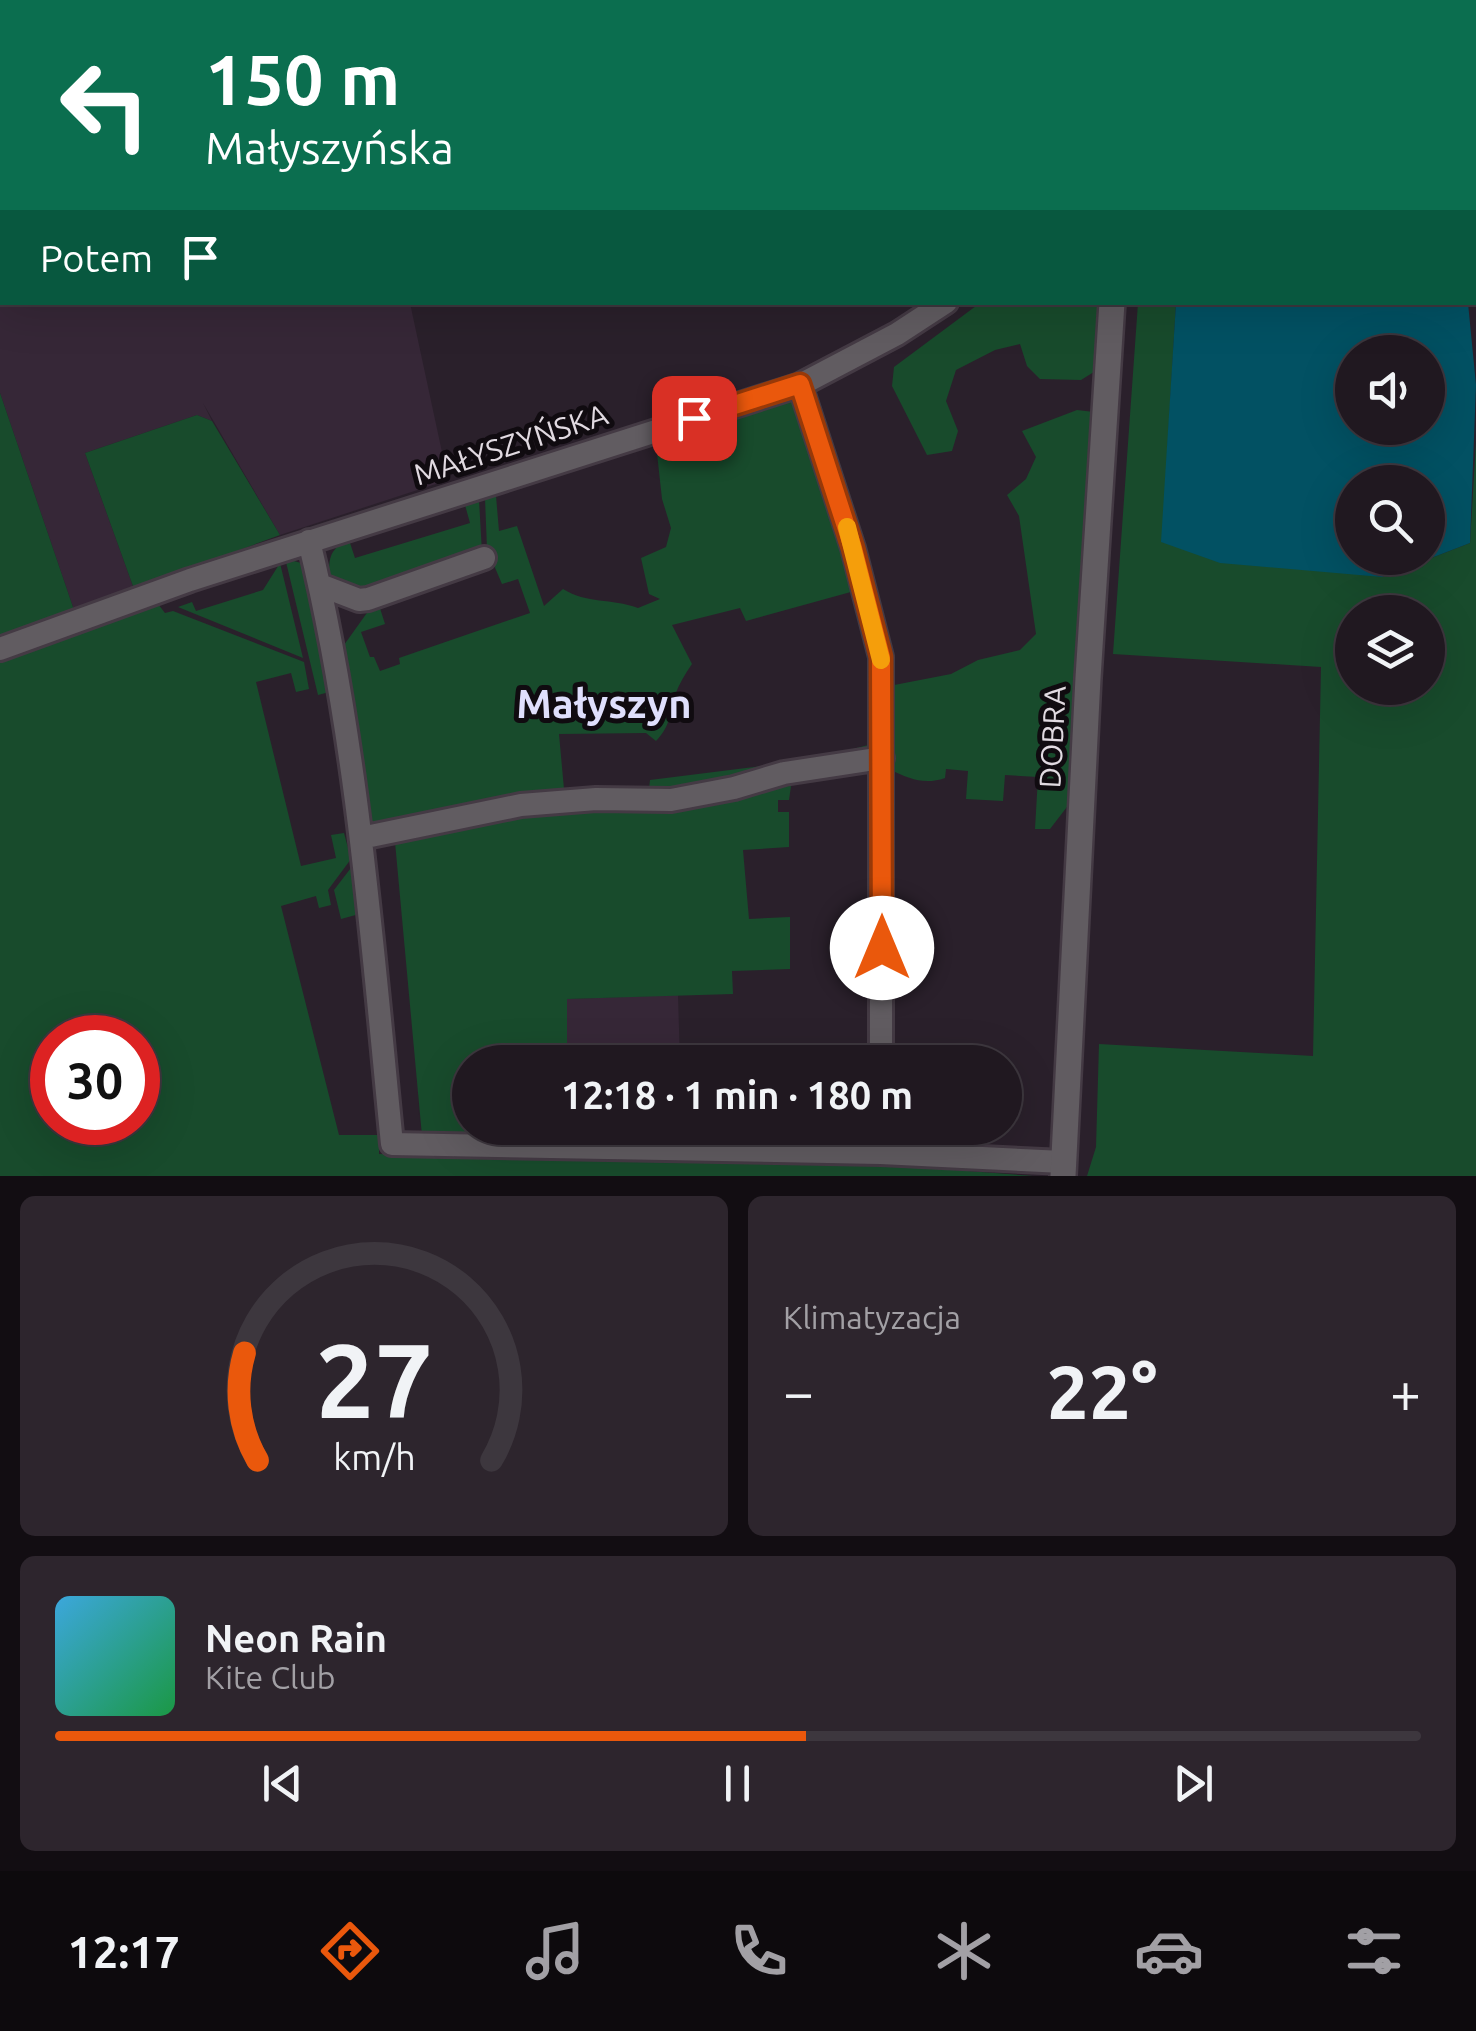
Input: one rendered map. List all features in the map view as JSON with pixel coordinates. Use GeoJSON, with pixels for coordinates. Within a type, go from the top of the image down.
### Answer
{"type":"FeatureCollection","features":[{"type":"Feature","properties":{"kind":"street","name":"MAŁYSZYŃSKA"},"geometry":{"type":"LineString","coordinates":[[0,649],[309,541],[800,384],[897,334],[941,305]]}},
{"type":"Feature","properties":{"kind":"street","name":"DOBRA"},"geometry":{"type":"LineString","coordinates":[[1063,1169],[1112,305]]}},
{"type":"Feature","properties":{"kind":"street"},"geometry":{"type":"LineString","coordinates":[[800,384],[853,548],[881,657],[882,1045]]}},
{"type":"Feature","properties":{"kind":"street"},"geometry":{"type":"LineString","coordinates":[[309,541],[330,624],[362,838],[392,1144],[881,1153],[1063,1169]]}},
{"type":"Feature","properties":{"kind":"street"},"geometry":{"type":"LineString","coordinates":[[320,585],[360,600],[368,599],[484,558]]}},
{"type":"Feature","properties":{"kind":"street"},"geometry":{"type":"LineString","coordinates":[[362,838],[521,804],[671,800],[784,773],[882,758]]}},
{"type":"Feature","properties":{"kind":"street"},"geometry":{"type":"LineString","coordinates":[[881,1145],[881,1153]]}},
{"type":"Feature","properties":{"kind":"shaded area"},"geometry":{"type":"Polygon","coordinates":[[[0,305],[410,305],[448,480],[280,535],[203,403],[212,421],[197,415],[85,453],[134,589],[74,610],[0,393],[0,305]]]}},
{"type":"Feature","properties":{"kind":"shaded area"},"geometry":{"type":"Polygon","coordinates":[[[678,995],[679,1045],[567,1045],[567,999],[678,995]]]}},
{"type":"Feature","properties":{"kind":"green space"},"geometry":{"type":"Polygon","coordinates":[[[977,305],[1101,305],[1097,370],[1081,380],[1040,379],[1027,366],[1020,344],[995,350],[956,370],[946,401],[958,431],[952,451],[927,455],[892,386],[894,367],[977,305]]]}},
{"type":"Feature","properties":{"kind":"green space"},"geometry":{"type":"Polygon","coordinates":[[[1138,305],[1176,305],[1162,542],[1335,570],[1335,575],[1445,575],[1445,553],[1470,543],[1476,442],[1476,1176],[1087,1176],[1096,1147],[1099,1044],[1313,1056],[1321,667],[1113,654],[1138,305]]]}},
{"type":"Feature","properties":{"kind":"green space"},"geometry":{"type":"Polygon","coordinates":[[[0,393],[74,610],[0,636],[0,393]]]}},
{"type":"Feature","properties":{"kind":"green space"},"geometry":{"type":"Polygon","coordinates":[[[789,400],[796,401],[858,590],[746,621],[740,608],[672,625],[692,664],[677,691],[665,730],[656,741],[646,733],[559,734],[564,789],[649,789],[650,780],[810,760],[872,744],[871,753],[734,783],[366,828],[339,652],[374,603],[378,602],[385,624],[361,632],[380,671],[400,664],[399,658],[530,613],[518,579],[502,584],[487,549],[485,498],[496,496],[499,531],[517,526],[544,606],[563,589],[581,597],[638,608],[660,599],[649,594],[641,558],[666,547],[671,528],[662,499],[656,444],[789,400]]]}},
{"type":"Feature","properties":{"kind":"green space"},"geometry":{"type":"Polygon","coordinates":[[[1077,410],[1094,412],[1070,803],[1050,829],[1035,829],[1038,777],[1005,775],[1003,801],[966,799],[968,771],[946,769],[945,778],[924,781],[891,770],[889,686],[951,674],[978,660],[1020,650],[1036,634],[1019,516],[1007,495],[1026,479],[1036,457],[1022,431],[1077,410]]]}},
{"type":"Feature","properties":{"kind":"green space"},"geometry":{"type":"Polygon","coordinates":[[[197,415],[212,421],[280,535],[134,589],[85,453],[197,415]]]}},
{"type":"Feature","properties":{"kind":"green space"},"geometry":{"type":"Polygon","coordinates":[[[479,500],[482,552],[364,594],[329,577],[332,554],[349,540],[355,558],[470,523],[465,505],[479,500]]]}},
{"type":"Feature","properties":{"kind":"green space"},"geometry":{"type":"Polygon","coordinates":[[[286,562],[301,563],[319,600],[333,691],[318,695],[286,562]]]}},
{"type":"Feature","properties":{"kind":"green space"},"geometry":{"type":"Polygon","coordinates":[[[280,563],[303,658],[178,607],[192,602],[196,611],[263,590],[280,563]]]}},
{"type":"Feature","properties":{"kind":"green space"},"geometry":{"type":"Polygon","coordinates":[[[158,604],[165,613],[173,611],[304,662],[309,689],[296,692],[291,673],[256,682],[301,866],[336,858],[331,835],[344,833],[351,859],[328,890],[331,905],[319,908],[316,896],[281,906],[339,1135],[379,1135],[379,1154],[874,1164],[1033,1176],[0,1176],[0,658],[158,604]]]}},
{"type":"Feature","properties":{"kind":"green space"},"geometry":{"type":"Polygon","coordinates":[[[782,783],[791,786],[789,800],[778,800],[778,812],[789,812],[789,847],[743,850],[749,919],[790,917],[790,969],[732,971],[733,994],[567,999],[567,1045],[452,1045],[452,1136],[422,1136],[395,842],[564,809],[713,806],[782,783]]]}},
{"type":"Feature","properties":{"kind":"green space"},"geometry":{"type":"Polygon","coordinates":[[[357,860],[363,913],[341,919],[334,890],[357,860]]]}},
{"type":"Feature","properties":{"kind":"water"},"geometry":{"type":"Polygon","coordinates":[[[1176,305],[1468,305],[1476,385],[1470,543],[1445,553],[1445,465],[1335,465],[1335,573],[1220,563],[1161,542],[1176,305]]]}},
{"type":"Feature","properties":{"kind":"slow traffic"},"geometry":{"type":"LineString","coordinates":[[847,527],[881,660]]}},
{"type":"Feature","properties":{"kind":"district","name":"Małyszyn"},"geometry":{"type":"Point","coordinates":[604,704]}},
{"type":"Feature","properties":{"kind":"route"},"geometry":{"type":"LineString","coordinates":[[694,418],[800,384],[853,548],[881,657],[882,948]]}}]}
